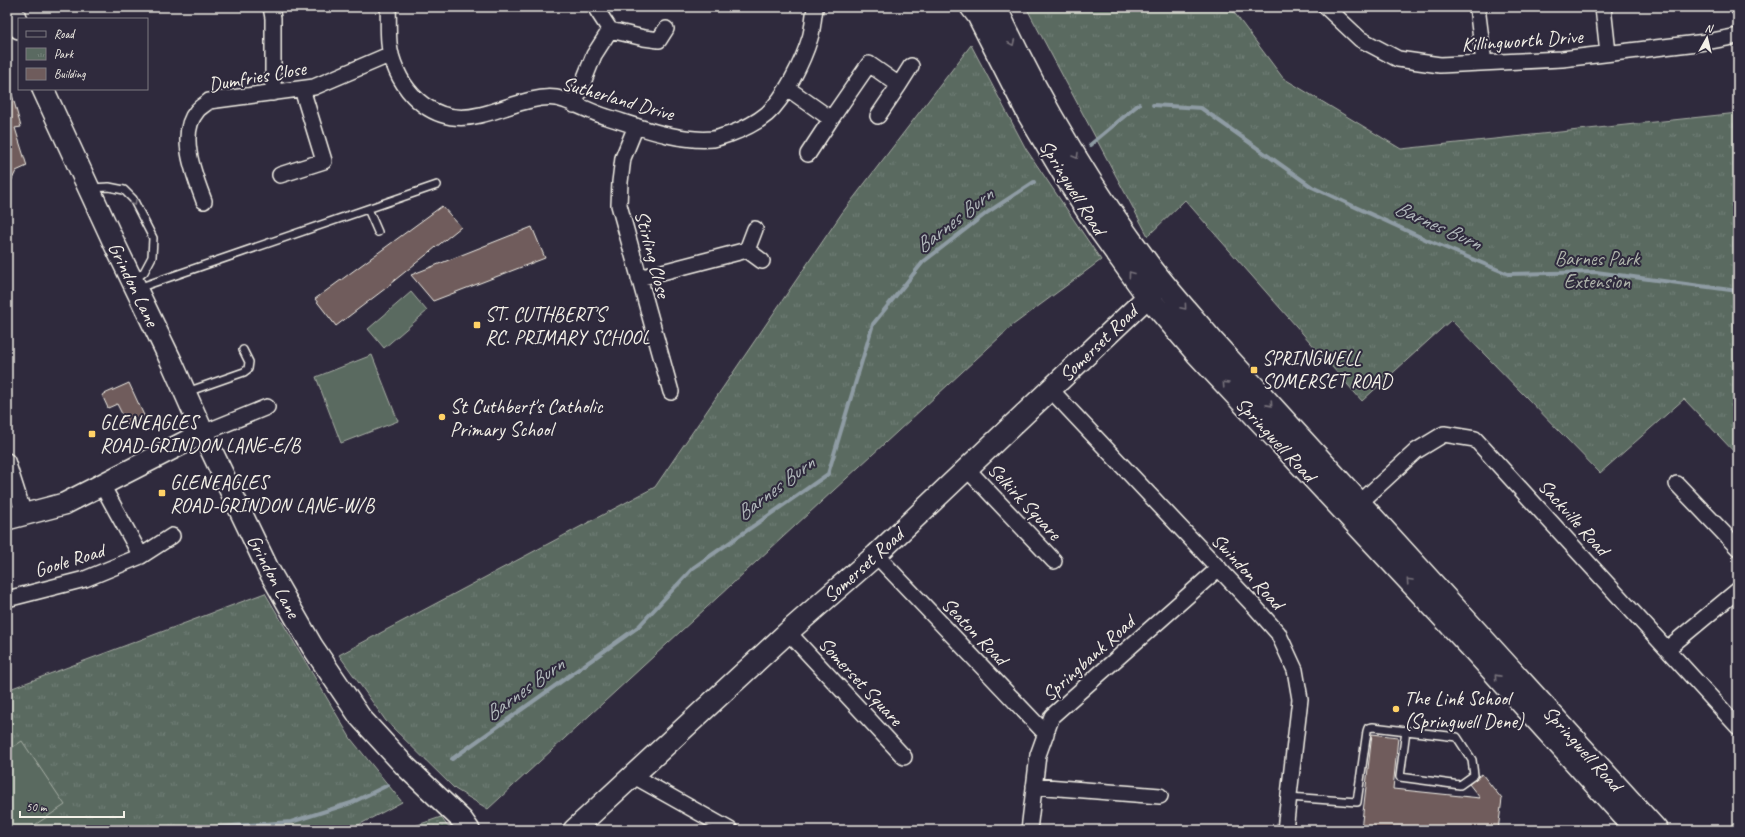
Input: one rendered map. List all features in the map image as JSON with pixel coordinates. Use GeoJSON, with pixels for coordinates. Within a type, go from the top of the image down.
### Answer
{"type":"FeatureCollection","features":[{"type":"Feature","properties":{"kind":"main road"},"geometry":{"type":"LineString","coordinates":[[11,7],[18,25]]}},
{"type":"Feature","properties":{"kind":"main road","name":"Springwell Road"},"geometry":{"type":"LineString","coordinates":[[971,7],[978,16],[1029,116],[1064,175],[1098,228],[1147,296],[1196,353],[1354,509],[1657,830]]}},
{"type":"Feature","properties":{"kind":"main road","name":"Springwell Road"},"geometry":{"type":"LineString","coordinates":[[996,7],[1018,55],[1046,106],[1110,210],[1151,268],[1477,654],[1636,830]]}},
{"type":"Feature","properties":{"kind":"main road","name":"Grindon Lane"},"geometry":{"type":"LineString","coordinates":[[43,90],[88,188],[268,569],[312,646],[360,718],[405,766],[462,820],[469,830]]}},
{"type":"Feature","properties":{"kind":"main road","name":"Somerset Road"},"geometry":{"type":"LineString","coordinates":[[574,830],[788,632],[876,555],[1147,296],[1164,283]]}},
{"type":"Feature","properties":{"kind":"main road"},"geometry":{"type":"LineString","coordinates":[[15,516],[64,504],[203,432]]}},
{"type":"Feature","properties":{"kind":"street"},"geometry":{"type":"LineString","coordinates":[[271,7],[273,18],[273,93]]}},
{"type":"Feature","properties":{"kind":"street","name":"Sutherland Drive"},"geometry":{"type":"LineString","coordinates":[[388,7],[391,54],[407,89],[424,107],[450,118],[479,116],[530,100],[556,98],[601,116],[636,126],[681,137],[714,139],[745,129],[768,113],[787,88],[797,68],[810,38],[815,8]]}},
{"type":"Feature","properties":{"kind":"street","name":"Killingworth Drive"},"geometry":{"type":"LineString","coordinates":[[1326,7],[1360,39],[1398,59],[1440,65],[1562,59],[1706,42],[1738,36]]}},
{"type":"Feature","properties":{"kind":"street"},"geometry":{"type":"LineString","coordinates":[[1477,7],[1484,63]]}},
{"type":"Feature","properties":{"kind":"street"},"geometry":{"type":"LineString","coordinates":[[1603,7],[1608,54]]}},
{"type":"Feature","properties":{"kind":"street"},"geometry":{"type":"LineString","coordinates":[[597,10],[610,30],[659,40],[666,29]]}},
{"type":"Feature","properties":{"kind":"street"},"geometry":{"type":"LineString","coordinates":[[574,105],[594,55],[610,30]]}},
{"type":"Feature","properties":{"kind":"street","name":"Dumfries Close"},"geometry":{"type":"LineString","coordinates":[[204,201],[190,165],[188,130],[196,111],[209,101],[314,87],[391,54]]}},
{"type":"Feature","properties":{"kind":"street"},"geometry":{"type":"LineString","coordinates":[[808,154],[869,64],[899,85]]}},
{"type":"Feature","properties":{"kind":"street"},"geometry":{"type":"LineString","coordinates":[[878,116],[911,66]]}},
{"type":"Feature","properties":{"kind":"street"},"geometry":{"type":"LineString","coordinates":[[787,88],[831,119]]}},
{"type":"Feature","properties":{"kind":"street"},"geometry":{"type":"LineString","coordinates":[[280,175],[324,161],[302,89]]}},
{"type":"Feature","properties":{"kind":"street","name":"Stirling Close"},"geometry":{"type":"LineString","coordinates":[[636,126],[623,158],[619,205],[671,392]]}},
{"type":"Feature","properties":{"kind":"street"},"geometry":{"type":"LineString","coordinates":[[747,250],[755,229]]}},
{"type":"Feature","properties":{"kind":"street"},"geometry":{"type":"LineString","coordinates":[[639,278],[747,250]]}},
{"type":"Feature","properties":{"kind":"street"},"geometry":{"type":"LineString","coordinates":[[747,250],[762,261]]}},
{"type":"Feature","properties":{"kind":"street","name":"Swindon Road"},"geometry":{"type":"LineString","coordinates":[[1050,388],[1278,633],[1296,670],[1300,699],[1285,830]]}},
{"type":"Feature","properties":{"kind":"street"},"geometry":{"type":"LineString","coordinates":[[203,432],[267,407]]}},
{"type":"Feature","properties":{"kind":"street","name":"Sackville Road"},"geometry":{"type":"LineString","coordinates":[[1354,509],[1416,451],[1444,434],[1475,439],[1738,727]]}},
{"type":"Feature","properties":{"kind":"street"},"geometry":{"type":"LineString","coordinates":[[7,461],[15,516]]}},
{"type":"Feature","properties":{"kind":"street","name":"Selkirk Square"},"geometry":{"type":"LineString","coordinates":[[967,469],[1054,561]]}},
{"type":"Feature","properties":{"kind":"street","name":"Goole Road"},"geometry":{"type":"LineString","coordinates":[[102,484],[141,556]]}},
{"type":"Feature","properties":{"kind":"street"},"geometry":{"type":"LineString","coordinates":[[1676,484],[1738,548]]}},
{"type":"Feature","properties":{"kind":"street","name":"Goole Road"},"geometry":{"type":"LineString","coordinates":[[7,598],[85,579],[141,556],[172,536]]}},
{"type":"Feature","properties":{"kind":"street","name":"Seaton Road"},"geometry":{"type":"LineString","coordinates":[[876,555],[1046,734]]}},
{"type":"Feature","properties":{"kind":"street","name":"Springbank Road"},"geometry":{"type":"LineString","coordinates":[[1029,830],[1038,755],[1052,716],[1219,568]]}},
{"type":"Feature","properties":{"kind":"street"},"geometry":{"type":"LineString","coordinates":[[1667,649],[1738,590]]}},
{"type":"Feature","properties":{"kind":"street","name":"Somerset Square"},"geometry":{"type":"LineString","coordinates":[[788,632],[904,758]]}},
{"type":"Feature","properties":{"kind":"street"},"geometry":{"type":"LineString","coordinates":[[632,775],[730,830]]}},
{"type":"Feature","properties":{"kind":"street"},"geometry":{"type":"LineString","coordinates":[[1034,786],[1160,796]]}},
{"type":"Feature","properties":{"kind":"lane"},"geometry":{"type":"LineString","coordinates":[[134,285],[437,185]]}},
{"type":"Feature","properties":{"kind":"lane"},"geometry":{"type":"LineString","coordinates":[[88,188],[109,187],[124,190],[133,199],[153,238],[152,257],[144,272],[134,285]]}},
{"type":"Feature","properties":{"kind":"lane"},"geometry":{"type":"LineString","coordinates":[[368,209],[378,232]]}},
{"type":"Feature","properties":{"kind":"lane"},"geometry":{"type":"LineString","coordinates":[[185,392],[244,372],[248,369],[249,362],[243,350]]}},
{"type":"Feature","properties":{"kind":"lane"},"geometry":{"type":"LineString","coordinates":[[1289,797],[1357,802],[1368,728],[1373,727],[1406,730],[1456,737],[1472,760],[1474,775],[1460,785],[1400,777],[1406,730]]}},
{"type":"Feature","properties":{"kind":"green space","name":"Barnes Park Extension"},"geometry":{"type":"Polygon","coordinates":[[[1026,7],[1230,7],[1283,78],[1401,149],[1738,113],[1738,456],[1684,399],[1600,473],[1451,320],[1362,401],[1185,200],[1148,236],[1026,7]]]}},
{"type":"Feature","properties":{"kind":"green space"},"geometry":{"type":"Polygon","coordinates":[[[971,45],[1026,149],[1101,260],[1013,325],[488,809],[455,789],[386,721],[339,655],[655,487],[842,213],[971,45]]]}},
{"type":"Feature","properties":{"kind":"green space"},"geometry":{"type":"Polygon","coordinates":[[[411,292],[427,311],[384,348],[368,329],[411,292]]]}},
{"type":"Feature","properties":{"kind":"green space"},"geometry":{"type":"Polygon","coordinates":[[[372,355],[398,421],[341,443],[316,377],[372,355]]]}},
{"type":"Feature","properties":{"kind":"green space"},"geometry":{"type":"Polygon","coordinates":[[[265,593],[351,739],[402,802],[349,830],[7,830],[7,690],[265,593]]]}},
{"type":"Feature","properties":{"kind":"green space"},"geometry":{"type":"Polygon","coordinates":[[[22,741],[65,805],[27,830],[7,830],[7,751],[22,741]]]}},
{"type":"Feature","properties":{"kind":"green space"},"geometry":{"type":"Polygon","coordinates":[[[441,817],[450,830],[403,830],[441,817]]]}},
{"type":"Feature","properties":{"kind":"building"},"geometry":{"type":"Polygon","coordinates":[[[7,87],[10,87],[21,127],[15,128],[27,166],[16,171],[7,190],[7,87]]]}},
{"type":"Feature","properties":{"kind":"building"},"geometry":{"type":"Polygon","coordinates":[[[442,206],[461,227],[390,285],[336,326],[315,299],[442,206]]]}},
{"type":"Feature","properties":{"kind":"building"},"geometry":{"type":"Polygon","coordinates":[[[532,227],[545,258],[433,301],[411,275],[532,227]]]}},
{"type":"Feature","properties":{"kind":"building"},"geometry":{"type":"Polygon","coordinates":[[[129,383],[147,422],[130,430],[117,404],[108,408],[102,395],[129,383]]]}},
{"type":"Feature","properties":{"kind":"building"},"geometry":{"type":"Polygon","coordinates":[[[1372,734],[1398,737],[1393,789],[1480,798],[1469,784],[1482,774],[1502,799],[1498,830],[1361,830],[1372,734]]]}},
{"type":"Feature","properties":{"kind":"waterway"},"geometry":{"type":"LineString","coordinates":[[1090,145],[1139,104]]}},
{"type":"Feature","properties":{"kind":"waterway","name":"Barnes Burn"},"geometry":{"type":"LineString","coordinates":[[1153,105],[1201,108],[1312,187],[1427,240],[1508,274],[1596,272],[1738,291]]}},
{"type":"Feature","properties":{"kind":"waterway","name":"Barnes Burn"},"geometry":{"type":"LineString","coordinates":[[452,759],[638,627],[693,568],[828,474],[873,324],[923,262],[988,212],[1034,182]]}},
{"type":"Feature","properties":{"kind":"waterway","name":"Barnes Burn"},"geometry":{"type":"LineString","coordinates":[[219,827],[291,822],[351,803],[388,785]]}},
{"type":"Feature","properties":{"kind":"waterway","name":"Barnes Burn"},"geometry":{"type":"LineString","coordinates":[[143,830],[198,828]]}},
{"type":"Feature","properties":{"kind":"place","name":"ST. CUTHBERT'S RC. PRIMARY SCHOOL"},"geometry":{"type":"Point","coordinates":[477,325]}},
{"type":"Feature","properties":{"kind":"place","name":"SPRINGWELL SOMERSET ROAD"},"geometry":{"type":"Point","coordinates":[1254,370]}},
{"type":"Feature","properties":{"kind":"place","name":"St Cuthbert's Catholic Primary School"},"geometry":{"type":"Point","coordinates":[442,417]}},
{"type":"Feature","properties":{"kind":"place","name":"GLENEAGLES ROAD-GRINDON LANE-E/B"},"geometry":{"type":"Point","coordinates":[92,434]}},
{"type":"Feature","properties":{"kind":"place","name":"GLENEAGLES ROAD-GRINDON LANE-W/B"},"geometry":{"type":"Point","coordinates":[162,493]}},
{"type":"Feature","properties":{"kind":"place","name":"The Link School (Springwell Dene)"},"geometry":{"type":"Point","coordinates":[1396,709]}}]}
